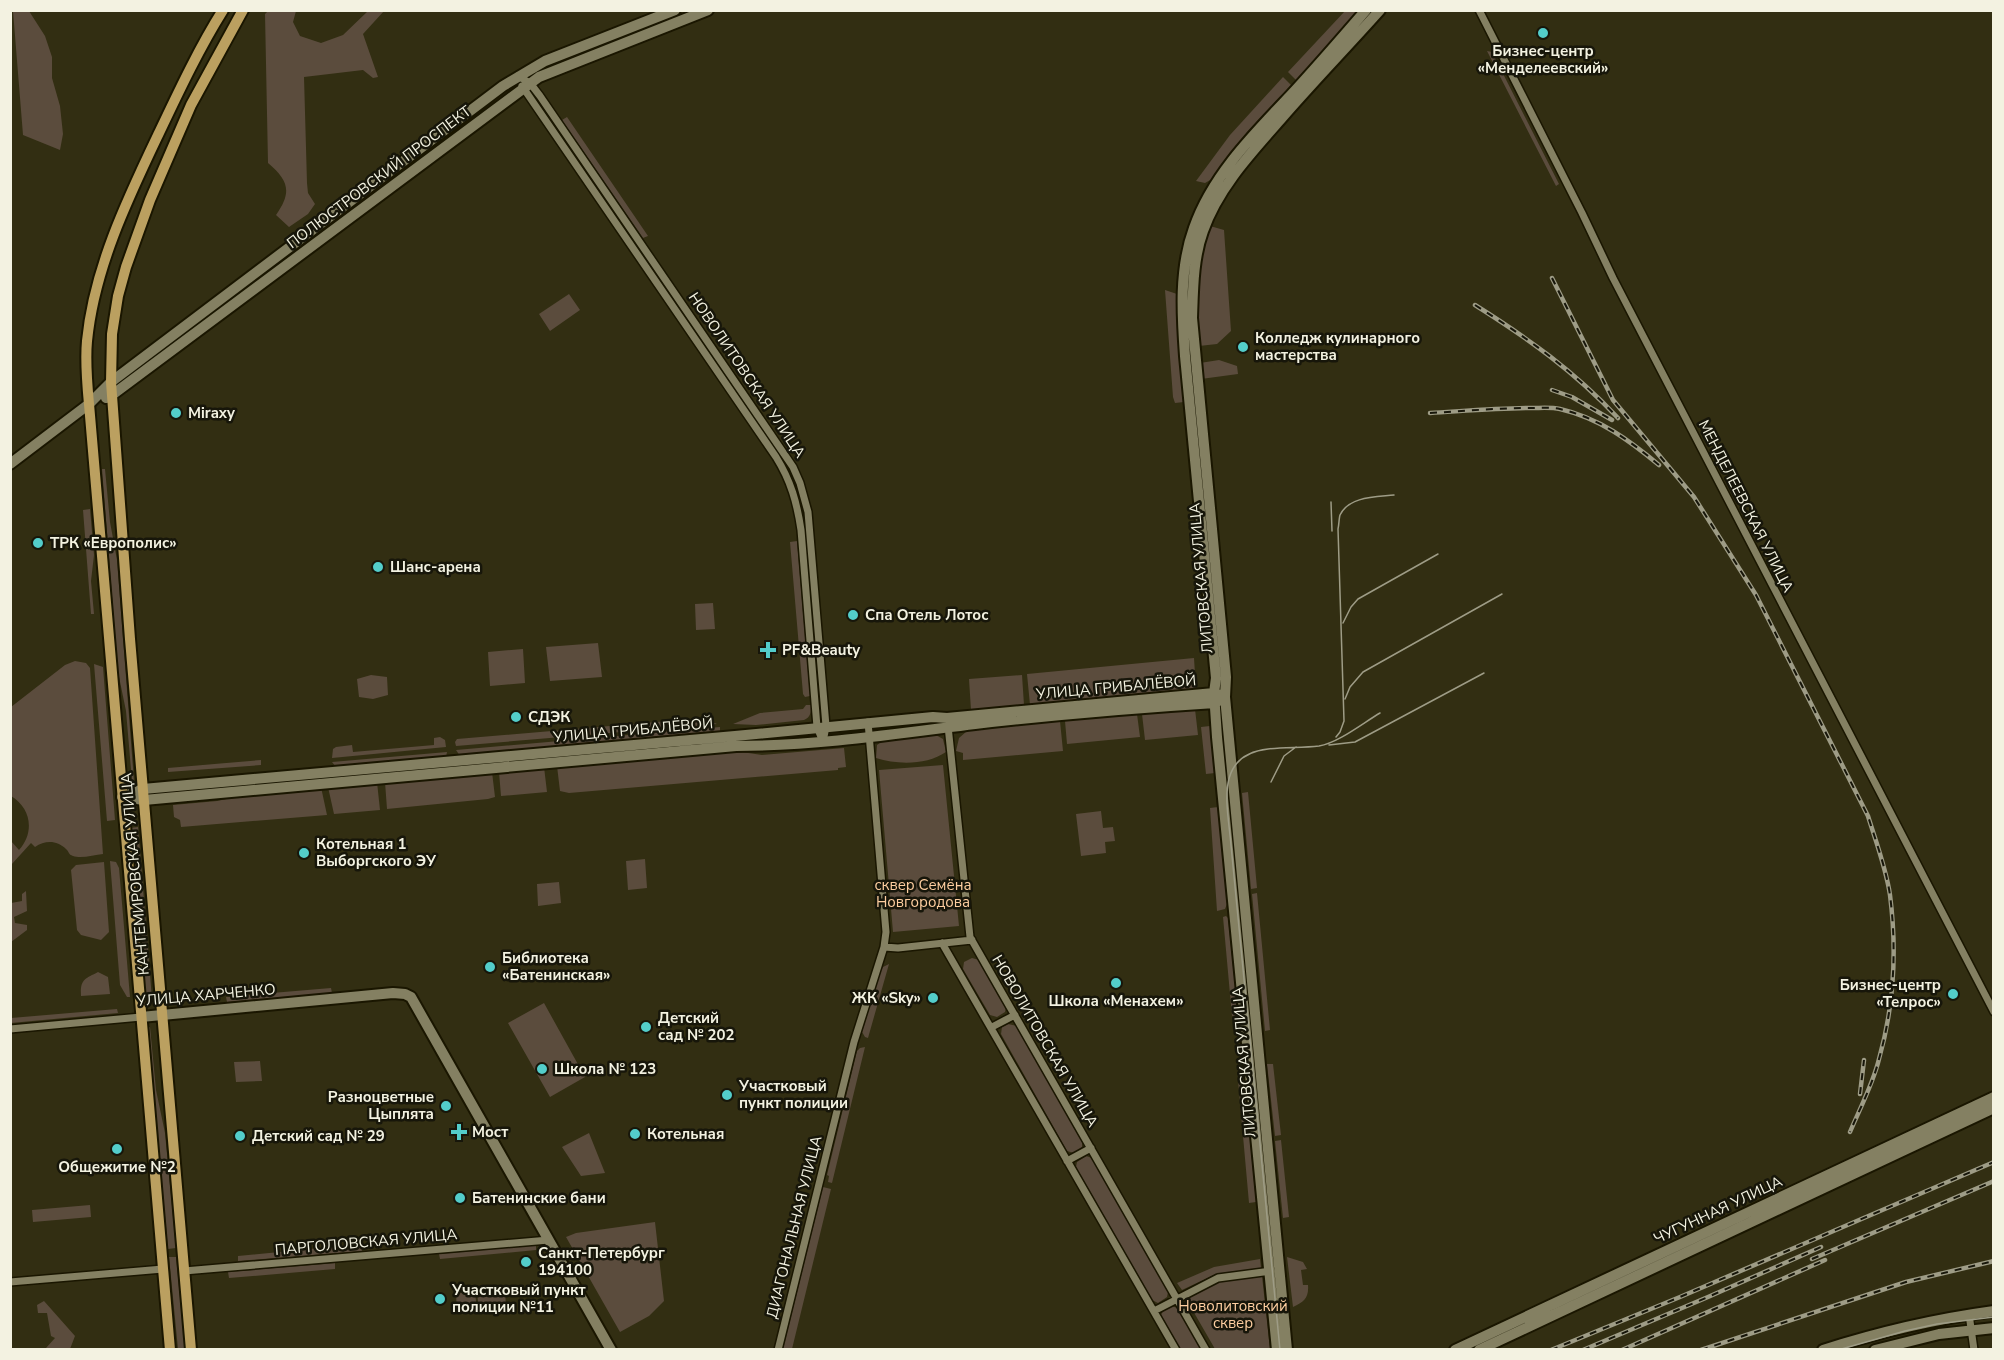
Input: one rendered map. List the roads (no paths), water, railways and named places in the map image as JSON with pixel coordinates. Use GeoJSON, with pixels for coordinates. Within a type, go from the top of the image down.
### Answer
{"type":"FeatureCollection","features":[{"type":"Feature","properties":{"kind":"main road","name":"КАНТЕМИРОВСКАЯ УЛИЦА"},"geometry":{"type":"LineString","coordinates":[[170,1350],[86,373],[87,340],[101,270],[134,188],[177,93],[223,10]]}},
{"type":"Feature","properties":{"kind":"main road","name":"КАНТЕМИРОВСКАЯ УЛИЦА"},"geometry":{"type":"LineString","coordinates":[[191,1350],[143,795],[111,382],[112,334],[114,313],[126,267],[142,222],[191,105],[243,10]]}},
{"type":"Feature","properties":{"kind":"street","name":"ПОЛЮСТРОВСКИЙ ПРОСПЕКТ"},"geometry":{"type":"LineString","coordinates":[[10,464],[89,404],[111,382],[518,76],[545,61],[675,10]]}},
{"type":"Feature","properties":{"kind":"street","name":"ПОЛЮСТРОВСКИЙ ПРОСПЕКТ"},"geometry":{"type":"LineString","coordinates":[[89,404],[112,395],[549,71],[708,10]]}},
{"type":"Feature","properties":{"kind":"street","name":"ЛИТОВСКАЯ УЛИЦА"},"geometry":{"type":"LineString","coordinates":[[1277,1350],[1274,1271],[1182,318],[1187,254],[1193,230],[1200,212],[1222,174],[1252,137],[1366,10]]}},
{"type":"Feature","properties":{"kind":"street","name":"ЛИТОВСКАЯ УЛИЦА"},"geometry":{"type":"LineString","coordinates":[[1218,698],[1226,677],[1192,318],[1196,266],[1202,233],[1218,199],[1253,151],[1380,10]]}},
{"type":"Feature","properties":{"kind":"street","name":"МЕНДЕЛЕЕВСКАЯ УЛИЦА"},"geometry":{"type":"LineString","coordinates":[[1479,10],[1613,278],[1994,1012]]}},
{"type":"Feature","properties":{"kind":"street","name":"НОВОЛИТОВСКАЯ УЛИЦА"},"geometry":{"type":"LineString","coordinates":[[518,76],[793,467],[808,512],[823,742]]}},
{"type":"Feature","properties":{"kind":"street","name":"УЛИЦА ГРИБАЛЁВОЙ"},"geometry":{"type":"LineString","coordinates":[[143,795],[735,746],[771,747],[869,736],[948,723],[985,723],[1218,698]]}},
{"type":"Feature","properties":{"kind":"street","name":"УЛИЦА ГРИБАЛЁВОЙ"},"geometry":{"type":"LineString","coordinates":[[122,797],[821,726],[933,717],[948,723]]}},
{"type":"Feature","properties":{"kind":"street","name":"ДИАГОНАЛЬНАЯ УЛИЦА"},"geometry":{"type":"LineString","coordinates":[[778,1350],[854,1042],[884,947],[886,932],[868,722]]}},
{"type":"Feature","properties":{"kind":"street","name":"НОВОЛИТОВСКАЯ УЛИЦА"},"geometry":{"type":"LineString","coordinates":[[948,723],[968,926],[972,940],[1206,1350]]}},
{"type":"Feature","properties":{"kind":"street"},"geometry":{"type":"LineString","coordinates":[[884,947],[898,948],[972,940]]}},
{"type":"Feature","properties":{"kind":"street"},"geometry":{"type":"LineString","coordinates":[[942,943],[1176,1350]]}},
{"type":"Feature","properties":{"kind":"street","name":"УЛИЦА ХАРЧЕНКО"},"geometry":{"type":"LineString","coordinates":[[10,1029],[393,993],[405,994],[414,1001],[549,1239]]}},
{"type":"Feature","properties":{"kind":"street"},"geometry":{"type":"LineString","coordinates":[[992,1027],[1015,1015]]}},
{"type":"Feature","properties":{"kind":"street","name":"ЧУГУННАЯ УЛИЦА"},"geometry":{"type":"LineString","coordinates":[[1455,1350],[1994,1097]]}},
{"type":"Feature","properties":{"kind":"street","name":"ЧУГУННАЯ УЛИЦА"},"geometry":{"type":"LineString","coordinates":[[1479,1350],[1994,1108]]}},
{"type":"Feature","properties":{"kind":"street"},"geometry":{"type":"LineString","coordinates":[[1067,1161],[1091,1148]]}},
{"type":"Feature","properties":{"kind":"street"},"geometry":{"type":"LineString","coordinates":[[549,1239],[611,1350]]}},
{"type":"Feature","properties":{"kind":"street","name":"ПАРГОЛОВСКАЯ УЛИЦА"},"geometry":{"type":"LineString","coordinates":[[184,1271],[549,1239]]}},
{"type":"Feature","properties":{"kind":"street"},"geometry":{"type":"LineString","coordinates":[[10,1282],[163,1269]]}},
{"type":"Feature","properties":{"kind":"street","name":"ЛИТОВСКАЯ УЛИЦА"},"geometry":{"type":"LineString","coordinates":[[1274,1271],[1287,1350]]}},
{"type":"Feature","properties":{"kind":"street"},"geometry":{"type":"LineString","coordinates":[[1154,1311],[1218,1278],[1274,1271]]}},
{"type":"Feature","properties":{"kind":"street"},"geometry":{"type":"LineString","coordinates":[[1823,1350],[1892,1329],[1994,1311]]}},
{"type":"Feature","properties":{"kind":"street"},"geometry":{"type":"LineString","coordinates":[[1969,1314],[1974,1350]]}},
{"type":"Feature","properties":{"kind":"street"},"geometry":{"type":"LineString","coordinates":[[1875,1350],[1939,1334],[1994,1328]]}},
{"type":"Feature","properties":{"kind":"tram line"},"geometry":{"type":"LineString","coordinates":[[1336,737],[1344,721],[1338,529],[1340,516],[1344,509],[1357,501],[1394,495]]}},
{"type":"Feature","properties":{"kind":"tram line"},"geometry":{"type":"LineString","coordinates":[[1331,502],[1332,531]]}},
{"type":"Feature","properties":{"kind":"tram line"},"geometry":{"type":"LineString","coordinates":[[1343,623],[1358,599],[1438,554]]}},
{"type":"Feature","properties":{"kind":"tram line"},"geometry":{"type":"LineString","coordinates":[[1345,699],[1350,687],[1363,672],[1502,594]]}},
{"type":"Feature","properties":{"kind":"tram line"},"geometry":{"type":"LineString","coordinates":[[1329,745],[1355,742],[1484,673]]}},
{"type":"Feature","properties":{"kind":"tram line"},"geometry":{"type":"LineString","coordinates":[[1280,1350],[1228,815],[1228,785],[1231,772],[1239,761],[1250,753],[1268,749],[1313,747],[1326,744],[1342,737],[1380,713]]}},
{"type":"Feature","properties":{"kind":"tram line"},"geometry":{"type":"LineString","coordinates":[[1271,782],[1284,756],[1296,747]]}},
{"type":"Feature","properties":{"kind":"tram line"},"geometry":{"type":"LineString","coordinates":[[1838,1350],[1937,1324],[1994,1317]]}},
{"type":"Feature","properties":{"kind":"railway"},"geometry":{"type":"LineString","coordinates":[[1552,278],[1613,400],[1694,497],[1756,595],[1868,816],[1890,895],[1893,978],[1888,1019],[1876,1068],[1850,1132]]}},
{"type":"Feature","properties":{"kind":"railway"},"geometry":{"type":"LineString","coordinates":[[1475,305],[1550,357],[1585,385],[1618,418]]}},
{"type":"Feature","properties":{"kind":"railway"},"geometry":{"type":"LineString","coordinates":[[1552,390],[1572,397],[1612,420]]}},
{"type":"Feature","properties":{"kind":"railway"},"geometry":{"type":"LineString","coordinates":[[1430,413],[1560,409],[1601,424],[1659,465]]}},
{"type":"Feature","properties":{"kind":"railway"},"geometry":{"type":"LineString","coordinates":[[1860,1094],[1864,1060]]}},
{"type":"Feature","properties":{"kind":"railway"},"geometry":{"type":"LineString","coordinates":[[1551,1350],[1994,1162]]}},
{"type":"Feature","properties":{"kind":"railway"},"geometry":{"type":"LineString","coordinates":[[1812,1259],[1994,1181]]}},
{"type":"Feature","properties":{"kind":"railway"},"geometry":{"type":"LineString","coordinates":[[1583,1350],[1821,1247]]}},
{"type":"Feature","properties":{"kind":"railway"},"geometry":{"type":"LineString","coordinates":[[1622,1350],[1825,1260]]}},
{"type":"Feature","properties":{"kind":"railway"},"geometry":{"type":"LineString","coordinates":[[1701,1350],[1906,1282],[1994,1261]]}},
{"type":"Feature","properties":{"kind":"place","name":"Бизнес-центр «Менделеевский»"},"geometry":{"type":"Point","coordinates":[1543,33]}},
{"type":"Feature","properties":{"kind":"place","name":"Колледж кулинарного мастерства"},"geometry":{"type":"Point","coordinates":[1243,347]}},
{"type":"Feature","properties":{"kind":"place","name":"Miraxy"},"geometry":{"type":"Point","coordinates":[176,413]}},
{"type":"Feature","properties":{"kind":"place","name":"ТРК «Европолис»"},"geometry":{"type":"Point","coordinates":[38,543]}},
{"type":"Feature","properties":{"kind":"place","name":"Шанс-арена"},"geometry":{"type":"Point","coordinates":[378,567]}},
{"type":"Feature","properties":{"kind":"place","name":"Спа Отель Лотос"},"geometry":{"type":"Point","coordinates":[853,615]}},
{"type":"Feature","properties":{"kind":"place","name":"PF&Beauty"},"geometry":{"type":"Point","coordinates":[768,650]}},
{"type":"Feature","properties":{"kind":"place","name":"СДЭК"},"geometry":{"type":"Point","coordinates":[516,717]}},
{"type":"Feature","properties":{"kind":"place","name":"Котельная 1 Выборгского ЭУ"},"geometry":{"type":"Point","coordinates":[304,853]}},
{"type":"Feature","properties":{"kind":"place","name":"Библиотека «Батенинская»"},"geometry":{"type":"Point","coordinates":[490,967]}},
{"type":"Feature","properties":{"kind":"place","name":"Школа «Менахем»"},"geometry":{"type":"Point","coordinates":[1116,983]}},
{"type":"Feature","properties":{"kind":"place","name":"Бизнес-центр «Телрос»"},"geometry":{"type":"Point","coordinates":[1953,994]}},
{"type":"Feature","properties":{"kind":"place","name":"ЖК «Sky»"},"geometry":{"type":"Point","coordinates":[933,998]}},
{"type":"Feature","properties":{"kind":"place","name":"Детский сад № 202"},"geometry":{"type":"Point","coordinates":[646,1027]}},
{"type":"Feature","properties":{"kind":"place","name":"Школа № 123"},"geometry":{"type":"Point","coordinates":[542,1069]}},
{"type":"Feature","properties":{"kind":"place","name":"Участковый пункт полиции"},"geometry":{"type":"Point","coordinates":[727,1095]}},
{"type":"Feature","properties":{"kind":"place","name":"Разноцветные Цыплята"},"geometry":{"type":"Point","coordinates":[446,1106]}},
{"type":"Feature","properties":{"kind":"place","name":"Мост"},"geometry":{"type":"Point","coordinates":[459,1132]}},
{"type":"Feature","properties":{"kind":"place","name":"Котельная"},"geometry":{"type":"Point","coordinates":[635,1134]}},
{"type":"Feature","properties":{"kind":"place","name":"Детский сад № 29"},"geometry":{"type":"Point","coordinates":[240,1136]}},
{"type":"Feature","properties":{"kind":"place","name":"Общежитие №2"},"geometry":{"type":"Point","coordinates":[117,1149]}},
{"type":"Feature","properties":{"kind":"place","name":"Батенинские бани"},"geometry":{"type":"Point","coordinates":[460,1198]}},
{"type":"Feature","properties":{"kind":"place","name":"Санкт-Петербург 194100"},"geometry":{"type":"Point","coordinates":[526,1262]}},
{"type":"Feature","properties":{"kind":"place","name":"Участковый пункт полиции №11"},"geometry":{"type":"Point","coordinates":[440,1299]}},
{"type":"Feature","properties":{"kind":"park label","name":"сквер Семёна Новгородова"},"geometry":{"type":"Point","coordinates":[923,894]}},
{"type":"Feature","properties":{"kind":"park label","name":"Новолитовский сквер"},"geometry":{"type":"Point","coordinates":[1233,1314]}}]}
